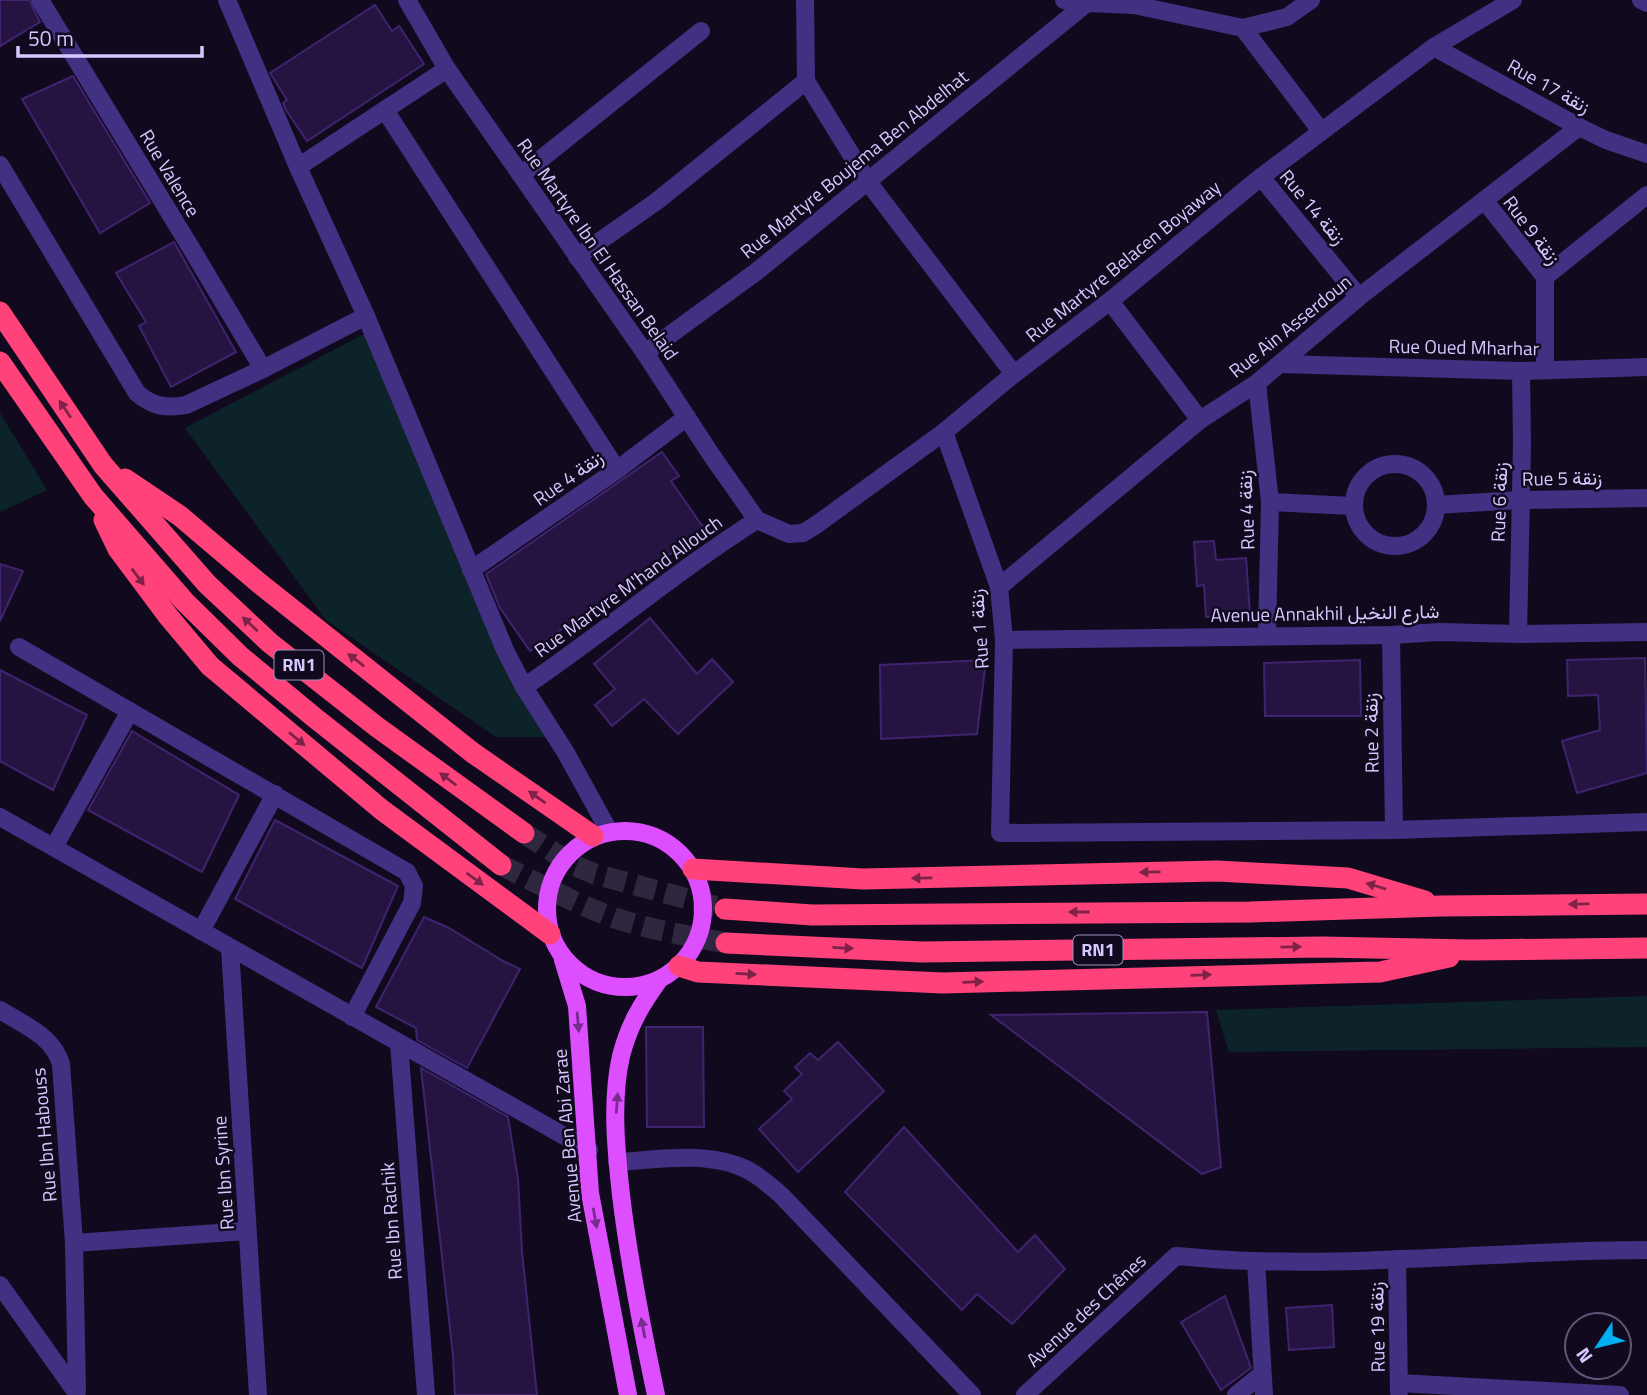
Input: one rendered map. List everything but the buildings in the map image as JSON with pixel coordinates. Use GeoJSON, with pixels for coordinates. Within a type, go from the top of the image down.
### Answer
{"type":"FeatureCollection","features":[{"type":"Feature","properties":{"kind":"highway","name":"RN1"},"geometry":{"type":"LineString","coordinates":[[0,312],[103,465],[207,584],[270,643],[377,727],[524,833]]}},
{"type":"Feature","properties":{"kind":"highway","name":"RN1"},"geometry":{"type":"LineString","coordinates":[[0,362],[93,496],[184,601],[240,656],[314,718],[501,864]]}},
{"type":"Feature","properties":{"kind":"highway"},"geometry":{"type":"LineString","coordinates":[[103,465],[180,516],[259,583],[473,753],[601,834]]}},
{"type":"Feature","properties":{"kind":"highway"},"geometry":{"type":"LineString","coordinates":[[93,496],[118,549],[168,616],[210,666],[382,810],[550,934]]}},
{"type":"Feature","properties":{"kind":"highway"},"geometry":{"type":"LineString","coordinates":[[693,869],[863,879],[1217,871],[1348,878],[1441,906]]}},
{"type":"Feature","properties":{"kind":"highway","name":"RN1"},"geometry":{"type":"LineString","coordinates":[[725,909],[812,915],[1250,912],[1441,906],[1647,904]]}},
{"type":"Feature","properties":{"kind":"highway","name":"RN1"},"geometry":{"type":"LineString","coordinates":[[726,943],[922,952],[1322,947],[1471,950],[1647,948]]}},
{"type":"Feature","properties":{"kind":"highway"},"geometry":{"type":"LineString","coordinates":[[679,966],[698,972],[943,983],[1380,972],[1471,950]]}},
{"type":"Feature","properties":{"kind":"main road"},"geometry":{"type":"LineString","coordinates":[[633,830],[657,836],[678,850],[693,869],[702,894],[703,921],[694,946],[679,966],[659,980],[638,986],[617,987],[596,982],[578,972],[562,956],[550,934],[546,911],[553,877],[558,866],[573,849],[601,834],[633,830]]}},
{"type":"Feature","properties":{"kind":"main road","name":"Avenue Ben Abi Zarae"},"geometry":{"type":"LineString","coordinates":[[562,956],[577,1006],[590,1194],[628,1395]]}},
{"type":"Feature","properties":{"kind":"main road"},"geometry":{"type":"LineString","coordinates":[[656,1395],[627,1246],[617,1162],[615,1108],[621,1057],[636,1012],[659,980]]}},
{"type":"Feature","properties":{"kind":"street","name":"Rue Valence"},"geometry":{"type":"LineString","coordinates":[[40,0],[263,369]]}},
{"type":"Feature","properties":{"kind":"street"},"geometry":{"type":"LineString","coordinates":[[227,0],[298,167],[366,316],[505,650],[524,687],[566,753],[601,834]]}},
{"type":"Feature","properties":{"kind":"street","name":"Rue Martyre Ibn El Hassan Belaid"},"geometry":{"type":"LineString","coordinates":[[407,0],[447,69],[757,520]]}},
{"type":"Feature","properties":{"kind":"street"},"geometry":{"type":"LineString","coordinates":[[805,0],[806,81],[868,182],[1014,374]]}},
{"type":"Feature","properties":{"kind":"street"},"geometry":{"type":"LineString","coordinates":[[1064,0],[1087,3],[1135,2],[1243,28],[1287,17],[1311,0]]}},
{"type":"Feature","properties":{"kind":"street","name":"Rue Martyre Belacen Boyaway"},"geometry":{"type":"LineString","coordinates":[[757,520],[776,531],[803,533],[944,432],[1321,131],[1434,47],[1513,0]]}},
{"type":"Feature","properties":{"kind":"street"},"geometry":{"type":"LineString","coordinates":[[1641,0],[1647,3]]}},
{"type":"Feature","properties":{"kind":"street","name":"Rue Martyre Boujema Ben Abdelhat"},"geometry":{"type":"LineString","coordinates":[[645,354],[756,272],[1087,3]]}},
{"type":"Feature","properties":{"kind":"street"},"geometry":{"type":"LineString","coordinates":[[1243,28],[1321,131]]}},
{"type":"Feature","properties":{"kind":"street"},"geometry":{"type":"LineString","coordinates":[[521,174],[701,31]]}},
{"type":"Feature","properties":{"kind":"street","name":"Rue 17 زنقة"},"geometry":{"type":"LineString","coordinates":[[1434,47],[1579,127],[1606,140],[1647,154]]}},
{"type":"Feature","properties":{"kind":"street"},"geometry":{"type":"LineString","coordinates":[[298,167],[447,69]]}},
{"type":"Feature","properties":{"kind":"street"},"geometry":{"type":"LineString","coordinates":[[577,257],[657,201],[806,81]]}},
{"type":"Feature","properties":{"kind":"street"},"geometry":{"type":"LineString","coordinates":[[385,110],[617,470]]}},
{"type":"Feature","properties":{"kind":"street","name":"Rue Ain Asserdoun"},"geometry":{"type":"LineString","coordinates":[[999,587],[1200,419],[1257,383],[1359,297],[1579,127]]}},
{"type":"Feature","properties":{"kind":"street"},"geometry":{"type":"LineString","coordinates":[[0,165],[137,393],[160,407],[186,405],[366,316]]}},
{"type":"Feature","properties":{"kind":"street","name":"Rue 14 زنقة"},"geometry":{"type":"LineString","coordinates":[[1261,177],[1359,297]]}},
{"type":"Feature","properties":{"kind":"street"},"geometry":{"type":"LineString","coordinates":[[1545,278],[1647,195]]}},
{"type":"Feature","properties":{"kind":"street","name":"Rue 9 زنقة"},"geometry":{"type":"LineString","coordinates":[[1483,200],[1545,278],[1545,370]]}},
{"type":"Feature","properties":{"kind":"street"},"geometry":{"type":"LineString","coordinates":[[1110,302],[1200,419]]}},
{"type":"Feature","properties":{"kind":"street","name":"Rue Oued Mharhar"},"geometry":{"type":"LineString","coordinates":[[1281,364],[1521,371],[1647,367]]}},
{"type":"Feature","properties":{"kind":"street","name":"Rue 6 زنقة"},"geometry":{"type":"LineString","coordinates":[[1518,635],[1521,371]]}},
{"type":"Feature","properties":{"kind":"street","name":"Rue 4 زنقة"},"geometry":{"type":"LineString","coordinates":[[1257,383],[1270,502],[1267,635]]}},
{"type":"Feature","properties":{"kind":"street","name":"Rue 4 زنقة"},"geometry":{"type":"LineString","coordinates":[[471,570],[617,470],[687,417]]}},
{"type":"Feature","properties":{"kind":"street","name":"Rue 1 زنقة"},"geometry":{"type":"LineString","coordinates":[[944,432],[999,587],[1004,640],[1000,833],[1394,830]]}},
{"type":"Feature","properties":{"kind":"street"},"geometry":{"type":"LineString","coordinates":[[1394,464],[1419,472],[1434,492],[1436,505],[1428,530],[1408,545],[1395,547],[1382,545],[1361,530],[1353,506],[1361,481],[1381,466],[1394,464]]}},
{"type":"Feature","properties":{"kind":"street","name":"Rue 5 زنقة"},"geometry":{"type":"LineString","coordinates":[[1436,505],[1519,500],[1647,498]]}},
{"type":"Feature","properties":{"kind":"street"},"geometry":{"type":"LineString","coordinates":[[1270,502],[1353,506]]}},
{"type":"Feature","properties":{"kind":"street","name":"Rue Martyre M'hand Allouch"},"geometry":{"type":"LineString","coordinates":[[524,687],[574,653],[718,544],[757,520]]}},
{"type":"Feature","properties":{"kind":"street","name":"Avenue Annakhil شارع النخيل"},"geometry":{"type":"LineString","coordinates":[[1004,640],[1391,635],[1439,632],[1518,635],[1647,632]]}},
{"type":"Feature","properties":{"kind":"street","name":"Rue 2 زنقة"},"geometry":{"type":"LineString","coordinates":[[1391,635],[1394,830]]}},
{"type":"Feature","properties":{"kind":"street"},"geometry":{"type":"LineString","coordinates":[[19,647],[401,866],[407,872],[414,886],[412,903],[352,1017]]}},
{"type":"Feature","properties":{"kind":"street"},"geometry":{"type":"LineString","coordinates":[[54,847],[130,711]]}},
{"type":"Feature","properties":{"kind":"street"},"geometry":{"type":"LineString","coordinates":[[201,931],[275,794]]}},
{"type":"Feature","properties":{"kind":"street"},"geometry":{"type":"LineString","coordinates":[[0,817],[589,1150]]}},
{"type":"Feature","properties":{"kind":"street"},"geometry":{"type":"LineString","coordinates":[[1394,830],[1647,822]]}},
{"type":"Feature","properties":{"kind":"street","name":"Rue Ibn Syrine"},"geometry":{"type":"LineString","coordinates":[[230,948],[258,1395]]}},
{"type":"Feature","properties":{"kind":"street","name":"Rue Ibn Habouss"},"geometry":{"type":"LineString","coordinates":[[0,1010],[49,1041],[59,1056],[61,1065],[74,1244],[77,1394]]}},
{"type":"Feature","properties":{"kind":"street","name":"Rue Ibn Rachik"},"geometry":{"type":"LineString","coordinates":[[399,1043],[426,1395]]}},
{"type":"Feature","properties":{"kind":"street"},"geometry":{"type":"LineString","coordinates":[[617,1162],[694,1157],[736,1164],[760,1177],[781,1195],[972,1395]]}},
{"type":"Feature","properties":{"kind":"street"},"geometry":{"type":"LineString","coordinates":[[74,1244],[247,1231]]}},
{"type":"Feature","properties":{"kind":"street"},"geometry":{"type":"LineString","coordinates":[[1264,1395],[1256,1262],[1397,1259],[1563,1250],[1647,1250]]}},
{"type":"Feature","properties":{"kind":"street","name":"Avenue des Chênes"},"geometry":{"type":"LineString","coordinates":[[1024,1395],[1176,1256],[1256,1262]]}},
{"type":"Feature","properties":{"kind":"street","name":"Rue 19 زنقة"},"geometry":{"type":"LineString","coordinates":[[1397,1259],[1399,1389]]}},
{"type":"Feature","properties":{"kind":"street"},"geometry":{"type":"LineString","coordinates":[[0,1285],[77,1394]]}},
{"type":"Feature","properties":{"kind":"street"},"geometry":{"type":"LineString","coordinates":[[1236,1395],[1262,1374]]}},
{"type":"Feature","properties":{"kind":"street"},"geometry":{"type":"LineString","coordinates":[[1399,1389],[1620,1395]]}},
{"type":"Feature","properties":{"kind":"green space"},"geometry":{"type":"Polygon","coordinates":[[[368,332],[546,737],[496,737],[326,620],[185,428],[368,332]]]}},
{"type":"Feature","properties":{"kind":"green space"},"geometry":{"type":"Polygon","coordinates":[[[0,413],[47,490],[0,512],[0,413]]]}},
{"type":"Feature","properties":{"kind":"green space"},"geometry":{"type":"Polygon","coordinates":[[[1647,996],[1647,1047],[1229,1052],[1216,1010],[1647,996]]]}},
{"type":"Feature","properties":{"kind":"tunnel"},"geometry":{"type":"LineString","coordinates":[[524,833],[573,865],[595,874],[725,909]]}},
{"type":"Feature","properties":{"kind":"tunnel"},"geometry":{"type":"LineString","coordinates":[[501,865],[571,900],[615,918],[726,943]]}}]}
